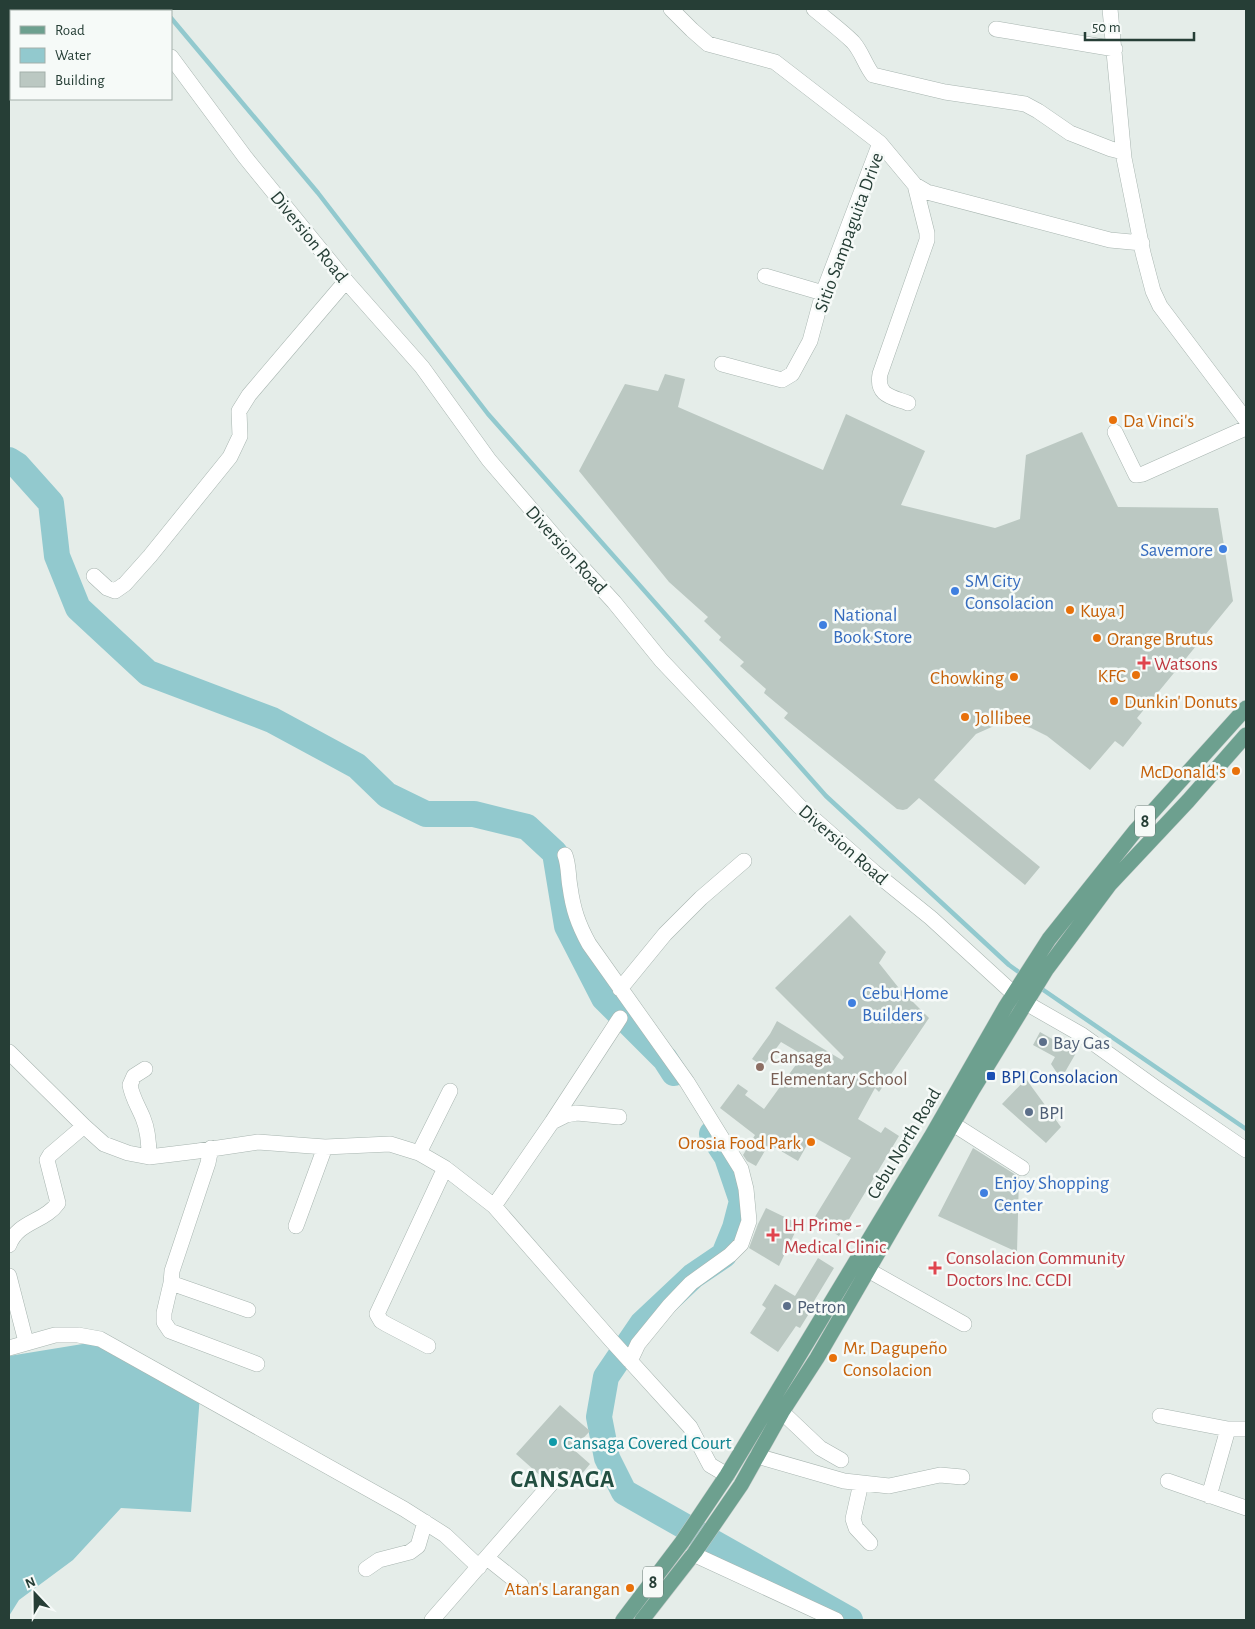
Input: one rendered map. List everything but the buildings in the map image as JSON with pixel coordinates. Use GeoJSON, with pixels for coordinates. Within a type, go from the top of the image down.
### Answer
{"type":"FeatureCollection","features":[{"type":"Feature","properties":{"kind":"main road","name":"Cebu North Road"},"geometry":{"type":"LineString","coordinates":[[1040,966],[1048,940],[1136,830],[1246,708]]}},
{"type":"Feature","properties":{"kind":"main road","name":"Cebu North Road"},"geometry":{"type":"LineString","coordinates":[[623,1620],[682,1542],[727,1476],[931,1138],[1040,966],[1110,884],[1188,801],[1246,735]]}},
{"type":"Feature","properties":{"kind":"main road","name":"Cebu North Road"},"geometry":{"type":"LineString","coordinates":[[642,1620],[694,1553],[741,1485],[782,1412],[817,1358],[953,1124],[1022,994]]}},
{"type":"Feature","properties":{"kind":"street","name":"Sitio Sampaguita Drive"},"geometry":{"type":"LineString","coordinates":[[671,9],[708,44],[775,62],[880,143],[823,293],[810,341],[792,374],[782,380],[722,364]]}},
{"type":"Feature","properties":{"kind":"street"},"geometry":{"type":"LineString","coordinates":[[814,9],[852,41],[861,52],[867,67],[873,75],[945,92],[1025,104],[1038,110],[1070,133],[1123,152]]}},
{"type":"Feature","properties":{"kind":"street"},"geometry":{"type":"LineString","coordinates":[[1110,9],[1123,152],[1153,291],[1160,306],[1246,420]]}},
{"type":"Feature","properties":{"kind":"street"},"geometry":{"type":"LineString","coordinates":[[996,29],[1114,49]]}},
{"type":"Feature","properties":{"kind":"street","name":"Diversion Road"},"geometry":{"type":"LineString","coordinates":[[172,58],[245,157],[346,281],[422,367],[489,460],[567,552],[614,602],[661,660],[799,806],[874,872],[1022,994],[1246,1150]]}},
{"type":"Feature","properties":{"kind":"street"},"geometry":{"type":"LineString","coordinates":[[880,143],[915,185],[927,192],[1110,240],[1142,243]]}},
{"type":"Feature","properties":{"kind":"street"},"geometry":{"type":"LineString","coordinates":[[908,403],[885,394],[878,382],[927,240],[927,232],[915,185]]}},
{"type":"Feature","properties":{"kind":"street"},"geometry":{"type":"LineString","coordinates":[[765,276],[823,293]]}},
{"type":"Feature","properties":{"kind":"street"},"geometry":{"type":"LineString","coordinates":[[94,576],[107,588],[115,591],[125,584],[150,556],[230,457],[240,436],[239,411],[249,395],[346,281]]}},
{"type":"Feature","properties":{"kind":"street"},"geometry":{"type":"LineString","coordinates":[[1115,432],[1136,475],[1143,474],[1246,428]]}},
{"type":"Feature","properties":{"kind":"street"},"geometry":{"type":"LineString","coordinates":[[565,855],[579,926],[620,989],[687,1082],[741,1170],[746,1189],[748,1221],[741,1244],[730,1255],[691,1284],[669,1306],[638,1344],[628,1360]]}},
{"type":"Feature","properties":{"kind":"street"},"geometry":{"type":"LineString","coordinates":[[620,989],[665,934],[701,898],[744,861]]}},
{"type":"Feature","properties":{"kind":"street"},"geometry":{"type":"LineString","coordinates":[[494,1206],[620,1018]]}},
{"type":"Feature","properties":{"kind":"street"},"geometry":{"type":"LineString","coordinates":[[9,1052],[104,1144],[128,1153],[149,1157],[258,1142],[325,1147],[390,1144],[419,1153],[445,1168],[494,1206],[628,1360],[690,1427],[710,1464],[727,1476]]}},
{"type":"Feature","properties":{"kind":"street"},"geometry":{"type":"LineString","coordinates":[[145,1069],[134,1076],[130,1085],[132,1096],[147,1128],[149,1157]]}},
{"type":"Feature","properties":{"kind":"street"},"geometry":{"type":"LineString","coordinates":[[419,1153],[450,1091]]}},
{"type":"Feature","properties":{"kind":"street"},"geometry":{"type":"LineString","coordinates":[[552,1122],[566,1115],[577,1113],[620,1118]]}},
{"type":"Feature","properties":{"kind":"street"},"geometry":{"type":"LineString","coordinates":[[953,1124],[1022,1168]]}},
{"type":"Feature","properties":{"kind":"street"},"geometry":{"type":"LineString","coordinates":[[9,1245],[11,1239],[21,1228],[53,1210],[58,1203],[47,1160],[50,1155],[84,1126]]}},
{"type":"Feature","properties":{"kind":"street"},"geometry":{"type":"LineString","coordinates":[[296,1226],[325,1147]]}},
{"type":"Feature","properties":{"kind":"street"},"geometry":{"type":"LineString","coordinates":[[211,1148],[208,1163],[172,1271],[164,1322],[170,1331],[257,1364]]}},
{"type":"Feature","properties":{"kind":"street"},"geometry":{"type":"LineString","coordinates":[[428,1346],[381,1321],[377,1314],[445,1168]]}},
{"type":"Feature","properties":{"kind":"street"},"geometry":{"type":"LineString","coordinates":[[868,1270],[964,1324]]}},
{"type":"Feature","properties":{"kind":"street"},"geometry":{"type":"LineString","coordinates":[[9,1276],[26,1342]]}},
{"type":"Feature","properties":{"kind":"street"},"geometry":{"type":"LineString","coordinates":[[171,1283],[248,1310]]}},
{"type":"Feature","properties":{"kind":"street"},"geometry":{"type":"LineString","coordinates":[[9,1348],[55,1335],[78,1335],[100,1339],[404,1509],[521,1585]]}},
{"type":"Feature","properties":{"kind":"street"},"geometry":{"type":"LineString","coordinates":[[782,1412],[820,1448],[841,1460]]}},
{"type":"Feature","properties":{"kind":"street"},"geometry":{"type":"LineString","coordinates":[[1160,1416],[1228,1429],[1246,1430]]}},
{"type":"Feature","properties":{"kind":"street"},"geometry":{"type":"LineString","coordinates":[[1209,1496],[1228,1429]]}},
{"type":"Feature","properties":{"kind":"street"},"geometry":{"type":"LineString","coordinates":[[757,1456],[844,1481],[889,1486],[940,1475],[962,1477]]}},
{"type":"Feature","properties":{"kind":"street"},"geometry":{"type":"LineString","coordinates":[[432,1620],[556,1478]]}},
{"type":"Feature","properties":{"kind":"street"},"geometry":{"type":"LineString","coordinates":[[1168,1481],[1246,1508]]}},
{"type":"Feature","properties":{"kind":"street"},"geometry":{"type":"LineString","coordinates":[[861,1483],[853,1519],[856,1528],[870,1543]]}},
{"type":"Feature","properties":{"kind":"street"},"geometry":{"type":"LineString","coordinates":[[366,1569],[379,1560],[410,1552],[418,1546],[425,1522]]}},
{"type":"Feature","properties":{"kind":"street"},"geometry":{"type":"LineString","coordinates":[[694,1553],[836,1620]]}},
{"type":"Feature","properties":{"kind":"water"},"geometry":{"type":"Polygon","coordinates":[[[101,1341],[200,1395],[191,1512],[121,1508],[73,1560],[19,1600],[9,1616],[9,1356],[101,1341]]]}},
{"type":"Feature","properties":{"kind":"waterway"},"geometry":{"type":"LineString","coordinates":[[172,19],[318,193],[488,414],[826,796],[1009,965],[1023,975]]}},
{"type":"Feature","properties":{"kind":"waterway"},"geometry":{"type":"LineString","coordinates":[[9,460],[17,465],[51,503],[57,556],[78,608],[148,673],[272,720],[357,766],[387,795],[426,814],[474,814],[527,827],[555,853],[567,926],[604,998],[665,1059],[674,1073]]}},
{"type":"Feature","properties":{"kind":"waterway"},"geometry":{"type":"LineString","coordinates":[[1039,987],[1246,1129]]}},
{"type":"Feature","properties":{"kind":"waterway"},"geometry":{"type":"LineString","coordinates":[[712,1134],[727,1157],[742,1201],[735,1228],[724,1255],[693,1276],[642,1324],[606,1377],[599,1417],[607,1458],[624,1492],[850,1620]]}},
{"type":"Feature","properties":{"kind":"place","name":"Da Vinci's"},"geometry":{"type":"Point","coordinates":[1113,420]}},
{"type":"Feature","properties":{"kind":"place","name":"Savemore"},"geometry":{"type":"Point","coordinates":[1223,549]}},
{"type":"Feature","properties":{"kind":"place","name":"SM City Consolacion"},"geometry":{"type":"Point","coordinates":[955,591]}},
{"type":"Feature","properties":{"kind":"place","name":"Kuya J"},"geometry":{"type":"Point","coordinates":[1070,610]}},
{"type":"Feature","properties":{"kind":"place","name":"National Book Store"},"geometry":{"type":"Point","coordinates":[823,625]}},
{"type":"Feature","properties":{"kind":"place","name":"Orange Brutus"},"geometry":{"type":"Point","coordinates":[1097,638]}},
{"type":"Feature","properties":{"kind":"place","name":"Watsons"},"geometry":{"type":"Point","coordinates":[1144,663]}},
{"type":"Feature","properties":{"kind":"place","name":"KFC"},"geometry":{"type":"Point","coordinates":[1136,675]}},
{"type":"Feature","properties":{"kind":"place","name":"Chowking"},"geometry":{"type":"Point","coordinates":[1014,677]}},
{"type":"Feature","properties":{"kind":"place","name":"Dunkin' Donuts"},"geometry":{"type":"Point","coordinates":[1114,701]}},
{"type":"Feature","properties":{"kind":"place","name":"Jollibee"},"geometry":{"type":"Point","coordinates":[965,717]}},
{"type":"Feature","properties":{"kind":"place","name":"McDonald's"},"geometry":{"type":"Point","coordinates":[1236,771]}},
{"type":"Feature","properties":{"kind":"place","name":"Cebu Home Builders"},"geometry":{"type":"Point","coordinates":[852,1003]}},
{"type":"Feature","properties":{"kind":"place","name":"Bay Gas"},"geometry":{"type":"Point","coordinates":[1043,1042]}},
{"type":"Feature","properties":{"kind":"place","name":"Cansaga Elementary School"},"geometry":{"type":"Point","coordinates":[760,1067]}},
{"type":"Feature","properties":{"kind":"place","name":"BPI Consolacion"},"geometry":{"type":"Point","coordinates":[991,1076]}},
{"type":"Feature","properties":{"kind":"place","name":"BPI"},"geometry":{"type":"Point","coordinates":[1029,1112]}},
{"type":"Feature","properties":{"kind":"place","name":"Orosia Food Park"},"geometry":{"type":"Point","coordinates":[811,1142]}},
{"type":"Feature","properties":{"kind":"place","name":"Enjoy Shopping Center"},"geometry":{"type":"Point","coordinates":[984,1193]}},
{"type":"Feature","properties":{"kind":"place","name":"LH Prime - Medical Clinic"},"geometry":{"type":"Point","coordinates":[773,1235]}},
{"type":"Feature","properties":{"kind":"place","name":"Consolacion Community Doctors Inc. CCDI"},"geometry":{"type":"Point","coordinates":[935,1268]}},
{"type":"Feature","properties":{"kind":"place","name":"Petron"},"geometry":{"type":"Point","coordinates":[787,1306]}},
{"type":"Feature","properties":{"kind":"place","name":"Mr. Dagupeño Consolacion"},"geometry":{"type":"Point","coordinates":[833,1358]}},
{"type":"Feature","properties":{"kind":"place","name":"Cansaga Covered Court"},"geometry":{"type":"Point","coordinates":[553,1442]}},
{"type":"Feature","properties":{"kind":"place","name":"Atan's Larangan"},"geometry":{"type":"Point","coordinates":[630,1588]}},
{"type":"Feature","properties":{"kind":"district","name":"CANSAGA"},"geometry":{"type":"Point","coordinates":[563,1479]}}]}
